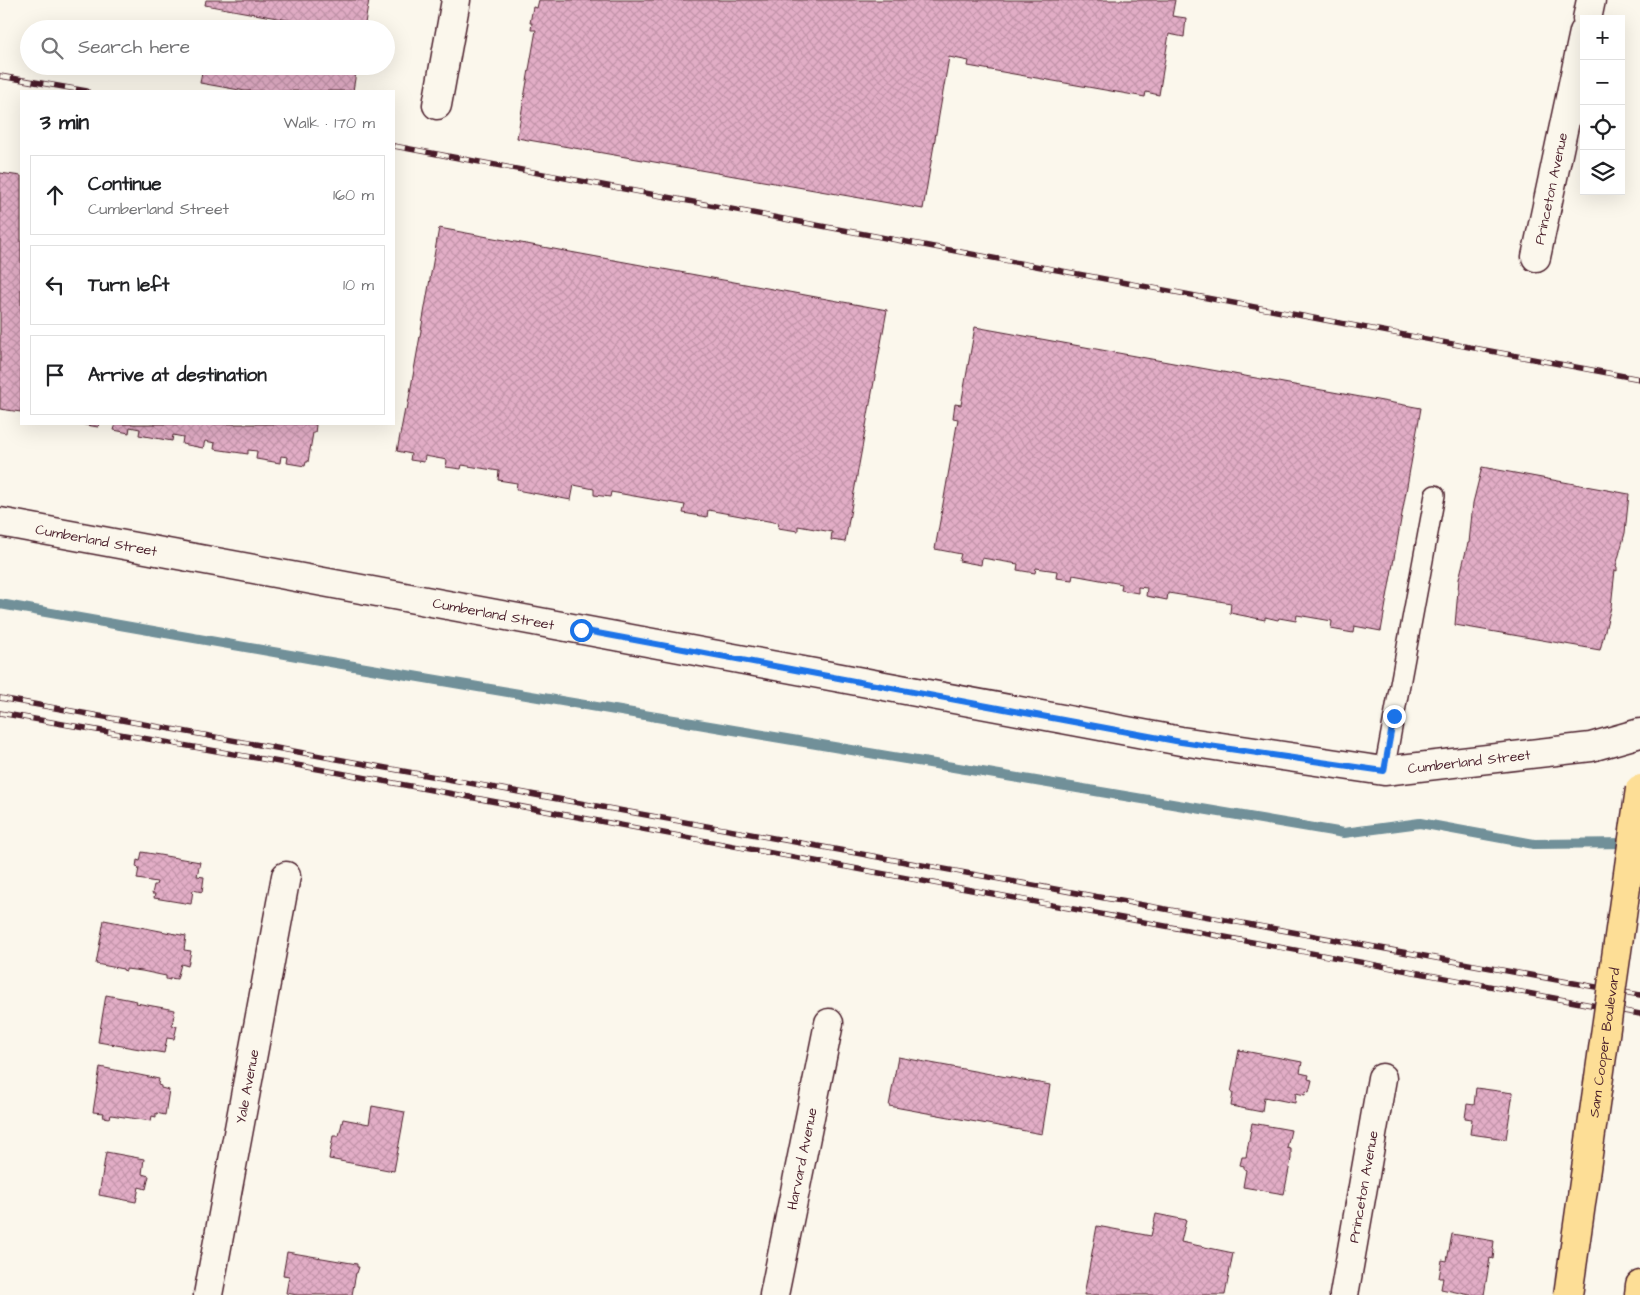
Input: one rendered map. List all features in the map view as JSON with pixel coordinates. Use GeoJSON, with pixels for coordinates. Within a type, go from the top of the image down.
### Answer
{"type":"FeatureCollection","features":[{"type":"Feature","properties":{"kind":"main road","name":"Sam Cooper Boulevard"},"geometry":{"type":"LineString","coordinates":[[1568,1295],[1640,789]]}},
{"type":"Feature","properties":{"kind":"main road"},"geometry":{"type":"LineString","coordinates":[[1638,1295],[1640,1285]]}},
{"type":"Feature","properties":{"kind":"street"},"geometry":{"type":"LineString","coordinates":[[437,105],[456,0]]}},
{"type":"Feature","properties":{"kind":"street"},"geometry":{"type":"LineString","coordinates":[[1587,15],[1590,0]]}},
{"type":"Feature","properties":{"kind":"street","name":"Princeton Avenue"},"geometry":{"type":"LineString","coordinates":[[1536,257],[1580,51]]}},
{"type":"Feature","properties":{"kind":"street","name":"Cumberland Street"},"geometry":{"type":"LineString","coordinates":[[0,522],[1181,742],[1384,771],[1591,747],[1640,733]]}},
{"type":"Feature","properties":{"kind":"street","name":"Yale Avenue"},"geometry":{"type":"LineString","coordinates":[[208,1295],[286,876]]}},
{"type":"Feature","properties":{"kind":"street","name":"Harvard Avenue"},"geometry":{"type":"LineString","coordinates":[[774,1295],[829,1023]]}},
{"type":"Feature","properties":{"kind":"street","name":"Princeton Avenue"},"geometry":{"type":"LineString","coordinates":[[1344,1295],[1382,1078]]}},
{"type":"Feature","properties":{"kind":"lane"},"geometry":{"type":"LineString","coordinates":[[1384,771],[1435,496]]}},
{"type":"Feature","properties":{"kind":"building"},"geometry":{"type":"Polygon","coordinates":[[[206,0],[369,0],[366,20],[288,20],[205,5],[206,0]]]}},
{"type":"Feature","properties":{"kind":"building"},"geometry":{"type":"Polygon","coordinates":[[[539,0],[1175,0],[1172,16],[1186,18],[1184,37],[1169,34],[1159,95],[1146,92],[1145,97],[968,66],[969,61],[949,57],[923,209],[517,138],[536,30],[531,30],[532,23],[530,23],[533,7],[537,8],[539,0]]]}},
{"type":"Feature","properties":{"kind":"building"},"geometry":{"type":"Polygon","coordinates":[[[201,75],[356,75],[353,90],[239,90],[200,83],[201,75]]]}},
{"type":"Feature","properties":{"kind":"building"},"geometry":{"type":"Polygon","coordinates":[[[0,173],[20,176],[20,412],[0,409],[0,173]]]}},
{"type":"Feature","properties":{"kind":"building"},"geometry":{"type":"Polygon","coordinates":[[[439,228],[887,310],[845,542],[831,540],[832,532],[798,526],[798,531],[778,528],[779,523],[708,510],[707,517],[683,513],[685,505],[611,492],[610,497],[594,495],[594,489],[574,485],[571,500],[516,490],[517,483],[498,480],[499,471],[462,465],[461,469],[446,467],[447,460],[425,456],[424,462],[410,460],[411,454],[397,451],[405,409],[407,410],[439,228]]]}},
{"type":"Feature","properties":{"kind":"building"},"geometry":{"type":"Polygon","coordinates":[[[975,327],[1421,408],[1381,631],[1354,626],[1353,633],[1331,629],[1332,621],[1297,615],[1296,621],[1265,617],[1265,620],[1230,613],[1231,603],[1168,593],[1167,600],[1146,596],[1147,588],[1138,587],[1138,593],[1121,590],[1122,584],[1073,575],[1072,580],[1056,578],[1057,571],[1036,568],[1035,573],[1017,570],[1018,564],[982,558],[981,565],[959,561],[961,554],[935,549],[958,419],[953,418],[955,404],[961,405],[975,327]]]}},
{"type":"Feature","properties":{"kind":"building"},"geometry":{"type":"Polygon","coordinates":[[[116,425],[316,425],[308,462],[306,462],[305,466],[287,463],[288,457],[281,456],[280,463],[256,459],[257,451],[248,450],[248,454],[214,449],[215,443],[205,441],[203,448],[182,444],[183,437],[173,435],[172,441],[139,435],[140,429],[130,427],[129,433],[114,430],[116,425]]]}},
{"type":"Feature","properties":{"kind":"building"},"geometry":{"type":"Polygon","coordinates":[[[1482,467],[1629,494],[1625,533],[1616,566],[1617,571],[1615,570],[1611,607],[1600,650],[1455,625],[1459,579],[1469,543],[1473,503],[1482,467]]]}},
{"type":"Feature","properties":{"kind":"building"},"geometry":{"type":"Polygon","coordinates":[[[142,852],[200,862],[197,876],[204,877],[202,892],[193,890],[191,904],[154,898],[155,894],[152,894],[154,885],[157,882],[137,879],[139,868],[136,867],[137,860],[140,861],[142,852]]]}},
{"type":"Feature","properties":{"kind":"building"},"geometry":{"type":"Polygon","coordinates":[[[104,920],[186,936],[184,950],[191,951],[188,966],[181,964],[177,979],[170,978],[170,980],[166,979],[166,976],[126,969],[126,971],[96,964],[104,920]]]}},
{"type":"Feature","properties":{"kind":"building"},"geometry":{"type":"Polygon","coordinates":[[[106,995],[175,1010],[172,1025],[177,1026],[174,1039],[167,1038],[164,1053],[98,1042],[106,995]]]}},
{"type":"Feature","properties":{"kind":"building"},"geometry":{"type":"Polygon","coordinates":[[[1239,1050],[1302,1062],[1300,1073],[1309,1075],[1308,1079],[1312,1080],[1309,1092],[1306,1091],[1305,1095],[1296,1093],[1295,1103],[1264,1097],[1262,1112],[1231,1106],[1233,1093],[1231,1093],[1239,1050]]]}},
{"type":"Feature","properties":{"kind":"building"},"geometry":{"type":"Polygon","coordinates":[[[898,1057],[1050,1085],[1042,1134],[889,1106],[898,1057]]]}},
{"type":"Feature","properties":{"kind":"building"},"geometry":{"type":"Polygon","coordinates":[[[100,1067],[159,1079],[158,1085],[169,1090],[165,1115],[156,1113],[156,1117],[152,1116],[151,1121],[111,1115],[110,1118],[103,1117],[104,1113],[93,1112],[100,1067]]]}},
{"type":"Feature","properties":{"kind":"building"},"geometry":{"type":"Polygon","coordinates":[[[1476,1088],[1513,1093],[1506,1139],[1470,1134],[1472,1119],[1465,1118],[1467,1104],[1474,1105],[1476,1088]]]}},
{"type":"Feature","properties":{"kind":"building"},"geometry":{"type":"Polygon","coordinates":[[[372,1106],[405,1112],[394,1171],[329,1159],[333,1136],[339,1136],[343,1119],[369,1124],[372,1106]]]}},
{"type":"Feature","properties":{"kind":"building"},"geometry":{"type":"Polygon","coordinates":[[[1252,1123],[1291,1130],[1287,1148],[1291,1149],[1291,1159],[1284,1194],[1243,1187],[1246,1170],[1244,1166],[1240,1165],[1242,1157],[1246,1157],[1252,1123]]]}},
{"type":"Feature","properties":{"kind":"building"},"geometry":{"type":"Polygon","coordinates":[[[106,1152],[144,1159],[142,1174],[149,1176],[146,1189],[139,1187],[136,1202],[99,1195],[106,1152]]]}},
{"type":"Feature","properties":{"kind":"building"},"geometry":{"type":"Polygon","coordinates":[[[1156,1214],[1186,1220],[1181,1242],[1233,1253],[1225,1295],[1084,1295],[1097,1226],[1151,1236],[1156,1214]]]}},
{"type":"Feature","properties":{"kind":"building"},"geometry":{"type":"Polygon","coordinates":[[[1452,1234],[1494,1241],[1493,1259],[1490,1258],[1484,1295],[1470,1295],[1441,1289],[1443,1278],[1439,1278],[1442,1260],[1447,1261],[1452,1234]]]}},
{"type":"Feature","properties":{"kind":"building"},"geometry":{"type":"Polygon","coordinates":[[[287,1252],[357,1264],[357,1267],[359,1267],[352,1295],[297,1295],[286,1293],[289,1276],[283,1275],[287,1252]]]}},
{"type":"Feature","properties":{"kind":"waterway"},"geometry":{"type":"LineString","coordinates":[[0,604],[336,663],[1344,833],[1420,823],[1534,844],[1632,843]]}},
{"type":"Feature","properties":{"kind":"railway"},"geometry":{"type":"LineString","coordinates":[[0,76],[81,90]]}},
{"type":"Feature","properties":{"kind":"railway"},"geometry":{"type":"LineString","coordinates":[[395,146],[1640,379]]}},
{"type":"Feature","properties":{"kind":"railway"},"geometry":{"type":"LineString","coordinates":[[0,698],[1640,995]]}},
{"type":"Feature","properties":{"kind":"railway"},"geometry":{"type":"LineString","coordinates":[[0,713],[302,766],[1640,1014]]}},
{"type":"Feature","properties":{"kind":"route"},"geometry":{"type":"LineString","coordinates":[[581,630],[1181,742],[1384,771],[1394,716]]}}]}
